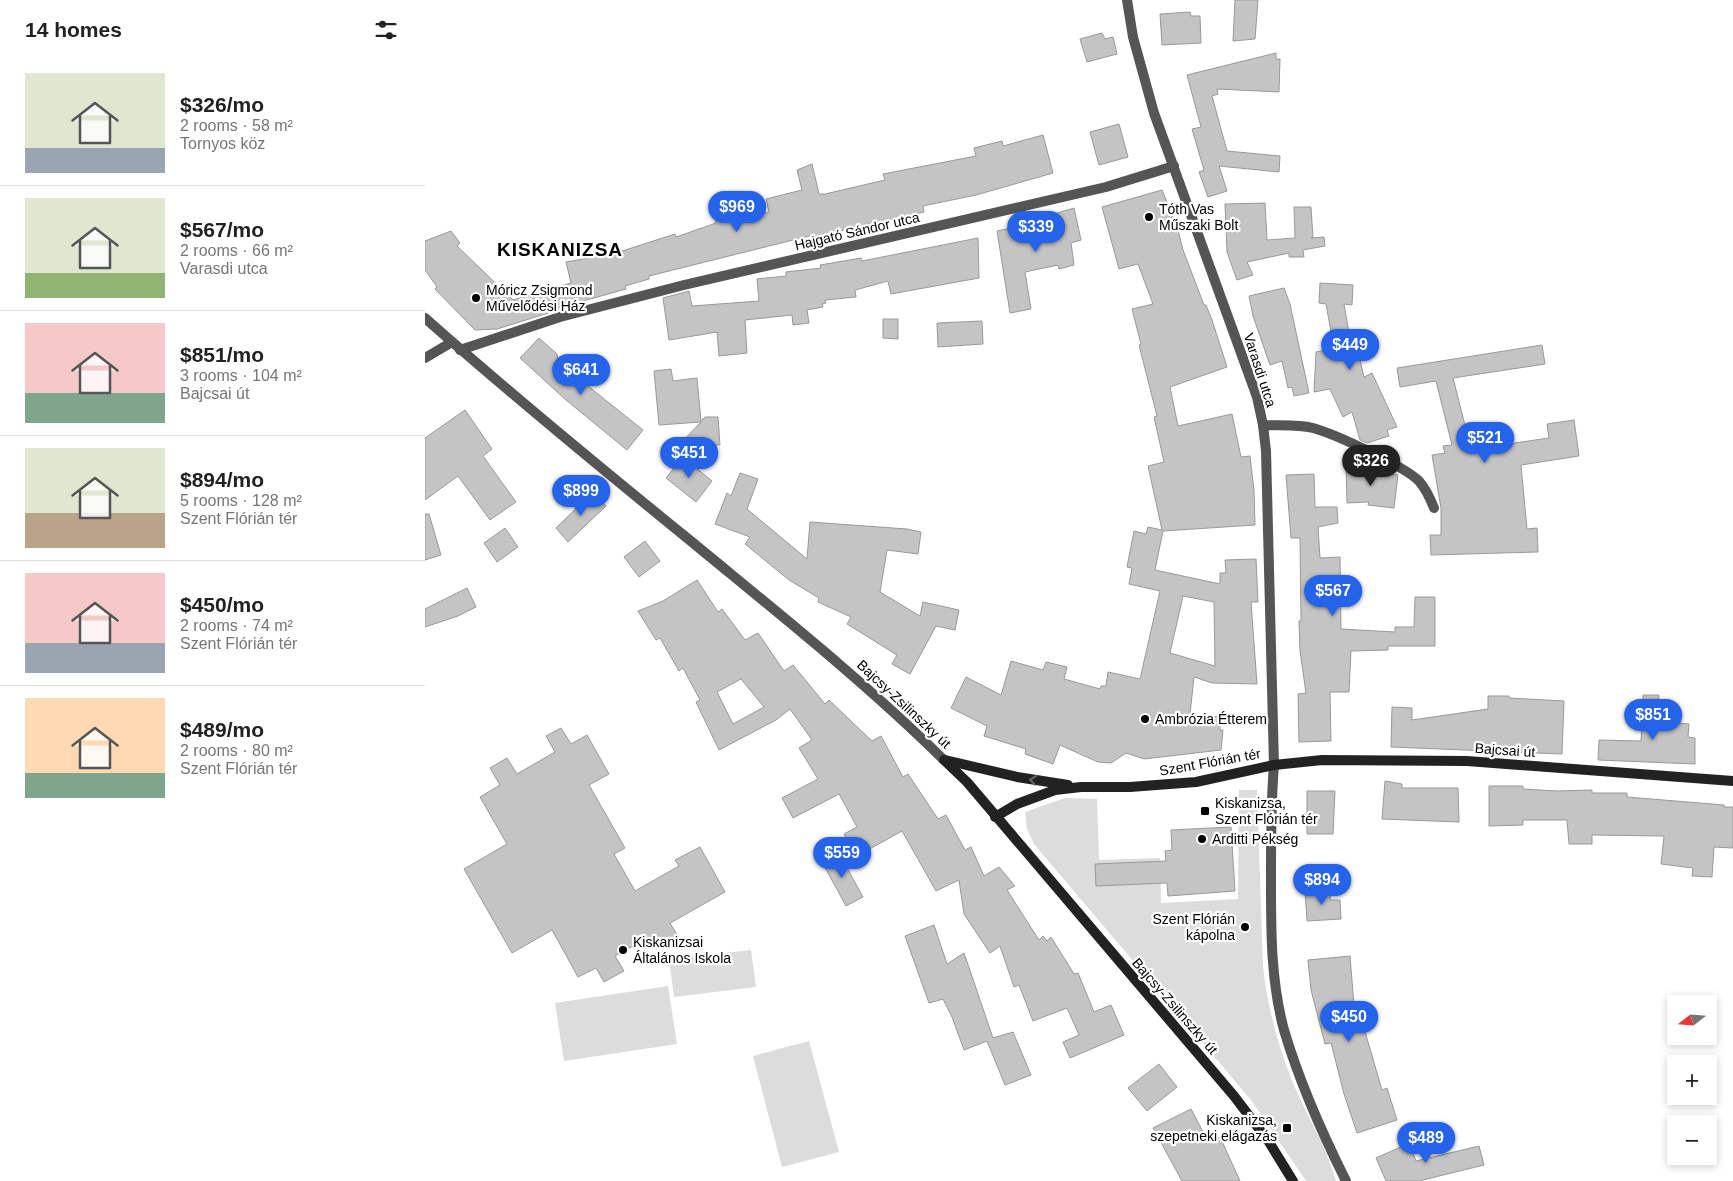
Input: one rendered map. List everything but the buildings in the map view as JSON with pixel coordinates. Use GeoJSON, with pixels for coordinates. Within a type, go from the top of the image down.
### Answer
{"type":"FeatureCollection","features":[{"type":"Feature","properties":{"kind":"main road","name":"Szent Flórián tér"},"geometry":{"type":"LineString","coordinates":[[944,760],[1017,777],[1081,787]]}},
{"type":"Feature","properties":{"kind":"main road","name":"Bajcsy-Zsilinszky út"},"geometry":{"type":"LineString","coordinates":[[944,760],[967,782],[1234,1096],[1269,1142],[1293,1181]]}},
{"type":"Feature","properties":{"kind":"main road","name":"Bajcsai út"},"geometry":{"type":"LineString","coordinates":[[1274,765],[1332,760],[1467,761],[1733,781]]}},
{"type":"Feature","properties":{"kind":"main road","name":"Szent Flórián tér"},"geometry":{"type":"LineString","coordinates":[[995,817],[1001,812],[1038,795],[1055,790],[1081,787],[1129,787],[1196,782],[1274,765]]}},
{"type":"Feature","properties":{"kind":"street","name":"Varasdi utca"},"geometry":{"type":"LineString","coordinates":[[1127,0],[1133,37],[1153,112],[1257,397],[1263,425],[1274,765]]}},
{"type":"Feature","properties":{"kind":"street","name":"Hajgató Sándor utca"},"geometry":{"type":"LineString","coordinates":[[461,350],[560,317],[674,287],[1106,187],[1174,166]]}},
{"type":"Feature","properties":{"kind":"street","name":"Bajcsy-Zsilinszky út"},"geometry":{"type":"LineString","coordinates":[[425,318],[648,507],[842,665],[896,712],[944,760]]}},
{"type":"Feature","properties":{"kind":"street"},"geometry":{"type":"LineString","coordinates":[[425,358],[452,342]]}},
{"type":"Feature","properties":{"kind":"street"},"geometry":{"type":"LineString","coordinates":[[1263,425],[1311,428],[1339,438],[1405,471],[1418,481],[1427,493],[1434,508]]}},
{"type":"Feature","properties":{"kind":"street","name":"Szent Flórián tér"},"geometry":{"type":"LineString","coordinates":[[1274,765],[1272,795],[1271,955],[1276,985],[1284,1028],[1309,1106],[1346,1181]]}},
{"type":"Feature","properties":{"kind":"shaded area"},"geometry":{"type":"Polygon","coordinates":[[[1239,790],[1257,790],[1263,966],[1273,1023],[1291,1078],[1327,1155],[1336,1181],[1306,1181],[1251,1100],[1034,844],[1027,829],[1025,812],[1065,798],[1097,799],[1099,860],[1160,858],[1161,903],[1238,899],[1239,790]]]}},
{"type":"Feature","properties":{"kind":"shaded area"},"geometry":{"type":"Polygon","coordinates":[[[751,950],[756,987],[674,997],[669,959],[751,950]]]}},
{"type":"Feature","properties":{"kind":"shaded area"},"geometry":{"type":"Polygon","coordinates":[[[668,986],[677,1044],[564,1061],[555,1003],[668,986]]]}},
{"type":"Feature","properties":{"kind":"shaded area"},"geometry":{"type":"Polygon","coordinates":[[[809,1041],[839,1152],[782,1167],[753,1056],[809,1041]]]}},
{"type":"Feature","properties":{"kind":"place","name":"Tóth Vas Műszaki Bolt"},"geometry":{"type":"Point","coordinates":[1149,217]}},
{"type":"Feature","properties":{"kind":"place","name":"Móricz Zsigmond Művelődési Ház"},"geometry":{"type":"Point","coordinates":[476,298]}},
{"type":"Feature","properties":{"kind":"place","name":"Ambrózia Étterem"},"geometry":{"type":"Point","coordinates":[1145,719]}},
{"type":"Feature","properties":{"kind":"place","name":"Kiskanizsa, Szent Flórián tér"},"geometry":{"type":"Point","coordinates":[1205,811]}},
{"type":"Feature","properties":{"kind":"place","name":"Arditti Pékség"},"geometry":{"type":"Point","coordinates":[1202,839]}},
{"type":"Feature","properties":{"kind":"place","name":"Szent Flórián kápolna"},"geometry":{"type":"Point","coordinates":[1245,927]}},
{"type":"Feature","properties":{"kind":"place","name":"Kiskanizsai Általános Iskola"},"geometry":{"type":"Point","coordinates":[623,950]}},
{"type":"Feature","properties":{"kind":"place","name":"Kiskanizsa, szepetneki elágazás"},"geometry":{"type":"Point","coordinates":[1287,1128]}},
{"type":"Feature","properties":{"kind":"district","name":"KISKANIZSA"},"geometry":{"type":"Point","coordinates":[560,249]}}]}
